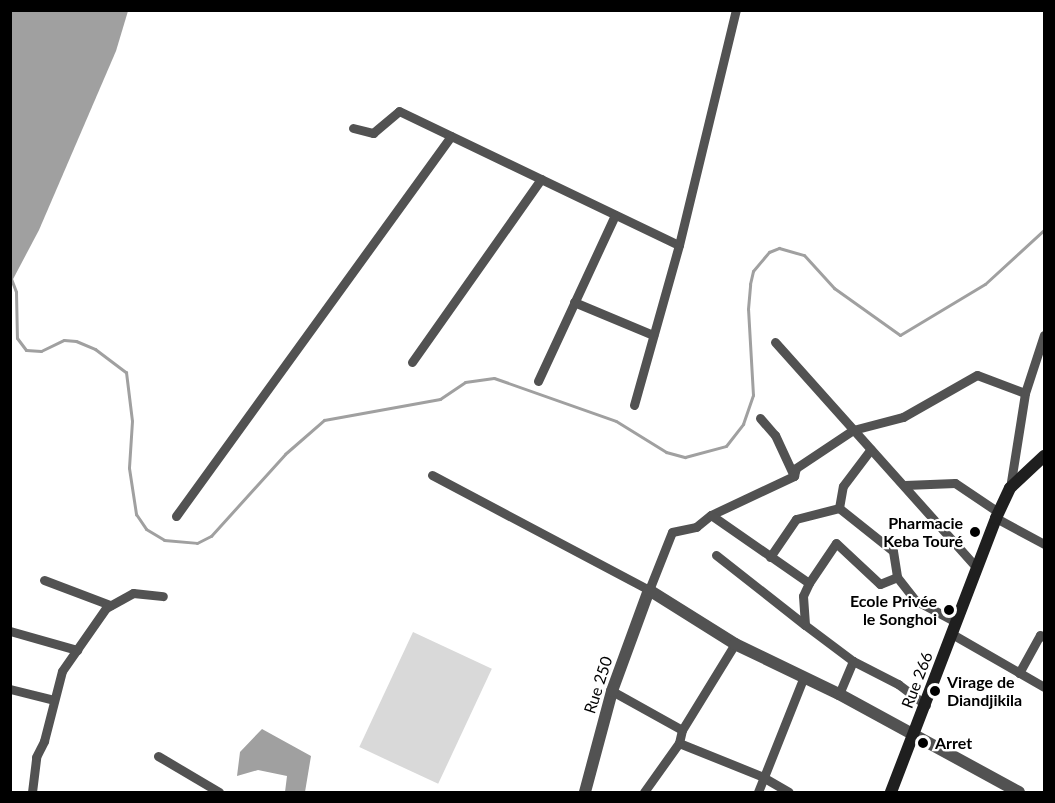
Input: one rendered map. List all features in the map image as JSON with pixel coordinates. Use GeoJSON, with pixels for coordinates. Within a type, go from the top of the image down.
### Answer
{"type":"FeatureCollection","features":[{"type":"Feature","properties":{"kind":"main road","name":"Rue 266"},"geometry":{"type":"LineString","coordinates":[[891,792],[997,515],[1010,488],[1044,456]]}},
{"type":"Feature","properties":{"kind":"street"},"geometry":{"type":"LineString","coordinates":[[634,405],[679,245],[736,10]]}},
{"type":"Feature","properties":{"kind":"street"},"geometry":{"type":"LineString","coordinates":[[353,128],[373,133],[399,111],[679,245]]}},
{"type":"Feature","properties":{"kind":"street"},"geometry":{"type":"LineString","coordinates":[[176,516],[451,136]]}},
{"type":"Feature","properties":{"kind":"street"},"geometry":{"type":"LineString","coordinates":[[412,362],[540,179]]}},
{"type":"Feature","properties":{"kind":"street"},"geometry":{"type":"LineString","coordinates":[[538,381],[615,215]]}},
{"type":"Feature","properties":{"kind":"street"},"geometry":{"type":"LineString","coordinates":[[574,302],[653,335]]}},
{"type":"Feature","properties":{"kind":"street"},"geometry":{"type":"LineString","coordinates":[[1010,488],[1025,393],[1044,335]]}},
{"type":"Feature","properties":{"kind":"street"},"geometry":{"type":"LineString","coordinates":[[776,342],[905,486],[918,506],[976,567]]}},
{"type":"Feature","properties":{"kind":"street"},"geometry":{"type":"LineString","coordinates":[[794,476],[796,468],[853,430],[903,417],[977,375],[1025,393]]}},
{"type":"Feature","properties":{"kind":"street"},"geometry":{"type":"LineString","coordinates":[[760,418],[775,435],[794,476]]}},
{"type":"Feature","properties":{"kind":"street"},"geometry":{"type":"LineString","coordinates":[[839,508],[843,486],[871,449]]}},
{"type":"Feature","properties":{"kind":"street"},"geometry":{"type":"LineString","coordinates":[[432,475],[649,590],[735,644],[803,679],[839,694],[1019,792]]}},
{"type":"Feature","properties":{"kind":"street"},"geometry":{"type":"LineString","coordinates":[[649,590],[672,532],[696,527],[711,515],[794,476]]}},
{"type":"Feature","properties":{"kind":"street"},"geometry":{"type":"LineString","coordinates":[[905,486],[955,483],[997,515],[1044,544]]}},
{"type":"Feature","properties":{"kind":"street"},"geometry":{"type":"LineString","coordinates":[[770,557],[796,519],[839,508]]}},
{"type":"Feature","properties":{"kind":"street"},"geometry":{"type":"LineString","coordinates":[[839,508],[893,551],[897,577],[915,600],[956,622]]}},
{"type":"Feature","properties":{"kind":"street"},"geometry":{"type":"LineString","coordinates":[[711,515],[809,583]]}},
{"type":"Feature","properties":{"kind":"street"},"geometry":{"type":"LineString","coordinates":[[805,625],[803,596],[836,543],[880,584],[897,577]]}},
{"type":"Feature","properties":{"kind":"street"},"geometry":{"type":"LineString","coordinates":[[716,555],[853,661],[898,684],[926,705]]}},
{"type":"Feature","properties":{"kind":"street"},"geometry":{"type":"LineString","coordinates":[[45,580],[110,605]]}},
{"type":"Feature","properties":{"kind":"street","name":"Rue 250"},"geometry":{"type":"LineString","coordinates":[[585,792],[612,691],[649,590]]}},
{"type":"Feature","properties":{"kind":"street"},"geometry":{"type":"LineString","coordinates":[[32,792],[36,758],[58,680],[77,650],[110,605],[134,593],[163,596]]}},
{"type":"Feature","properties":{"kind":"street"},"geometry":{"type":"LineString","coordinates":[[10,631],[77,650]]}},
{"type":"Feature","properties":{"kind":"street"},"geometry":{"type":"LineString","coordinates":[[952,634],[1044,687]]}},
{"type":"Feature","properties":{"kind":"street"},"geometry":{"type":"LineString","coordinates":[[1019,673],[1043,634]]}},
{"type":"Feature","properties":{"kind":"street"},"geometry":{"type":"LineString","coordinates":[[644,792],[679,743],[682,730],[735,644]]}},
{"type":"Feature","properties":{"kind":"street"},"geometry":{"type":"LineString","coordinates":[[839,694],[853,661]]}},
{"type":"Feature","properties":{"kind":"street"},"geometry":{"type":"LineString","coordinates":[[758,792],[803,679]]}},
{"type":"Feature","properties":{"kind":"street"},"geometry":{"type":"LineString","coordinates":[[10,689],[54,700]]}},
{"type":"Feature","properties":{"kind":"street"},"geometry":{"type":"LineString","coordinates":[[612,691],[682,730]]}},
{"type":"Feature","properties":{"kind":"street"},"geometry":{"type":"LineString","coordinates":[[679,743],[764,778],[789,792]]}},
{"type":"Feature","properties":{"kind":"street"},"geometry":{"type":"LineString","coordinates":[[158,756],[219,792]]}},
{"type":"Feature","properties":{"kind":"shaded area"},"geometry":{"type":"Polygon","coordinates":[[[11,10],[128,11],[116,51],[39,230],[11,283],[11,10]]]}},
{"type":"Feature","properties":{"kind":"shaded area"},"geometry":{"type":"Polygon","coordinates":[[[413,632],[492,669],[438,784],[359,747],[413,632]]]}},
{"type":"Feature","properties":{"kind":"shaded area"},"geometry":{"type":"Polygon","coordinates":[[[262,729],[311,756],[305,792],[285,792],[287,776],[258,770],[237,776],[240,752],[262,729]]]}},
{"type":"Feature","properties":{"kind":"waterway"},"geometry":{"type":"LineString","coordinates":[[10,276],[16,292],[17,338],[26,350],[41,351],[64,340],[76,341],[95,349],[126,372],[132,421],[129,468],[136,514],[146,529],[164,540],[197,543],[211,536],[285,454],[324,420],[440,399],[465,382],[494,378],[616,421],[666,452],[685,457],[726,446],[743,424],[753,395],[748,309],[750,284],[753,271],[769,252],[779,248],[804,255],[834,288],[900,335],[985,284],[1044,230]]}},
{"type":"Feature","properties":{"kind":"place","name":"Pharmacie Keba Touré"},"geometry":{"type":"Point","coordinates":[975,532]}},
{"type":"Feature","properties":{"kind":"place","name":"Ecole Privée le Songhoi"},"geometry":{"type":"Point","coordinates":[949,610]}},
{"type":"Feature","properties":{"kind":"place","name":"Virage de Diandjikila"},"geometry":{"type":"Point","coordinates":[935,691]}},
{"type":"Feature","properties":{"kind":"place","name":"Arret"},"geometry":{"type":"Point","coordinates":[923,743]}}]}
